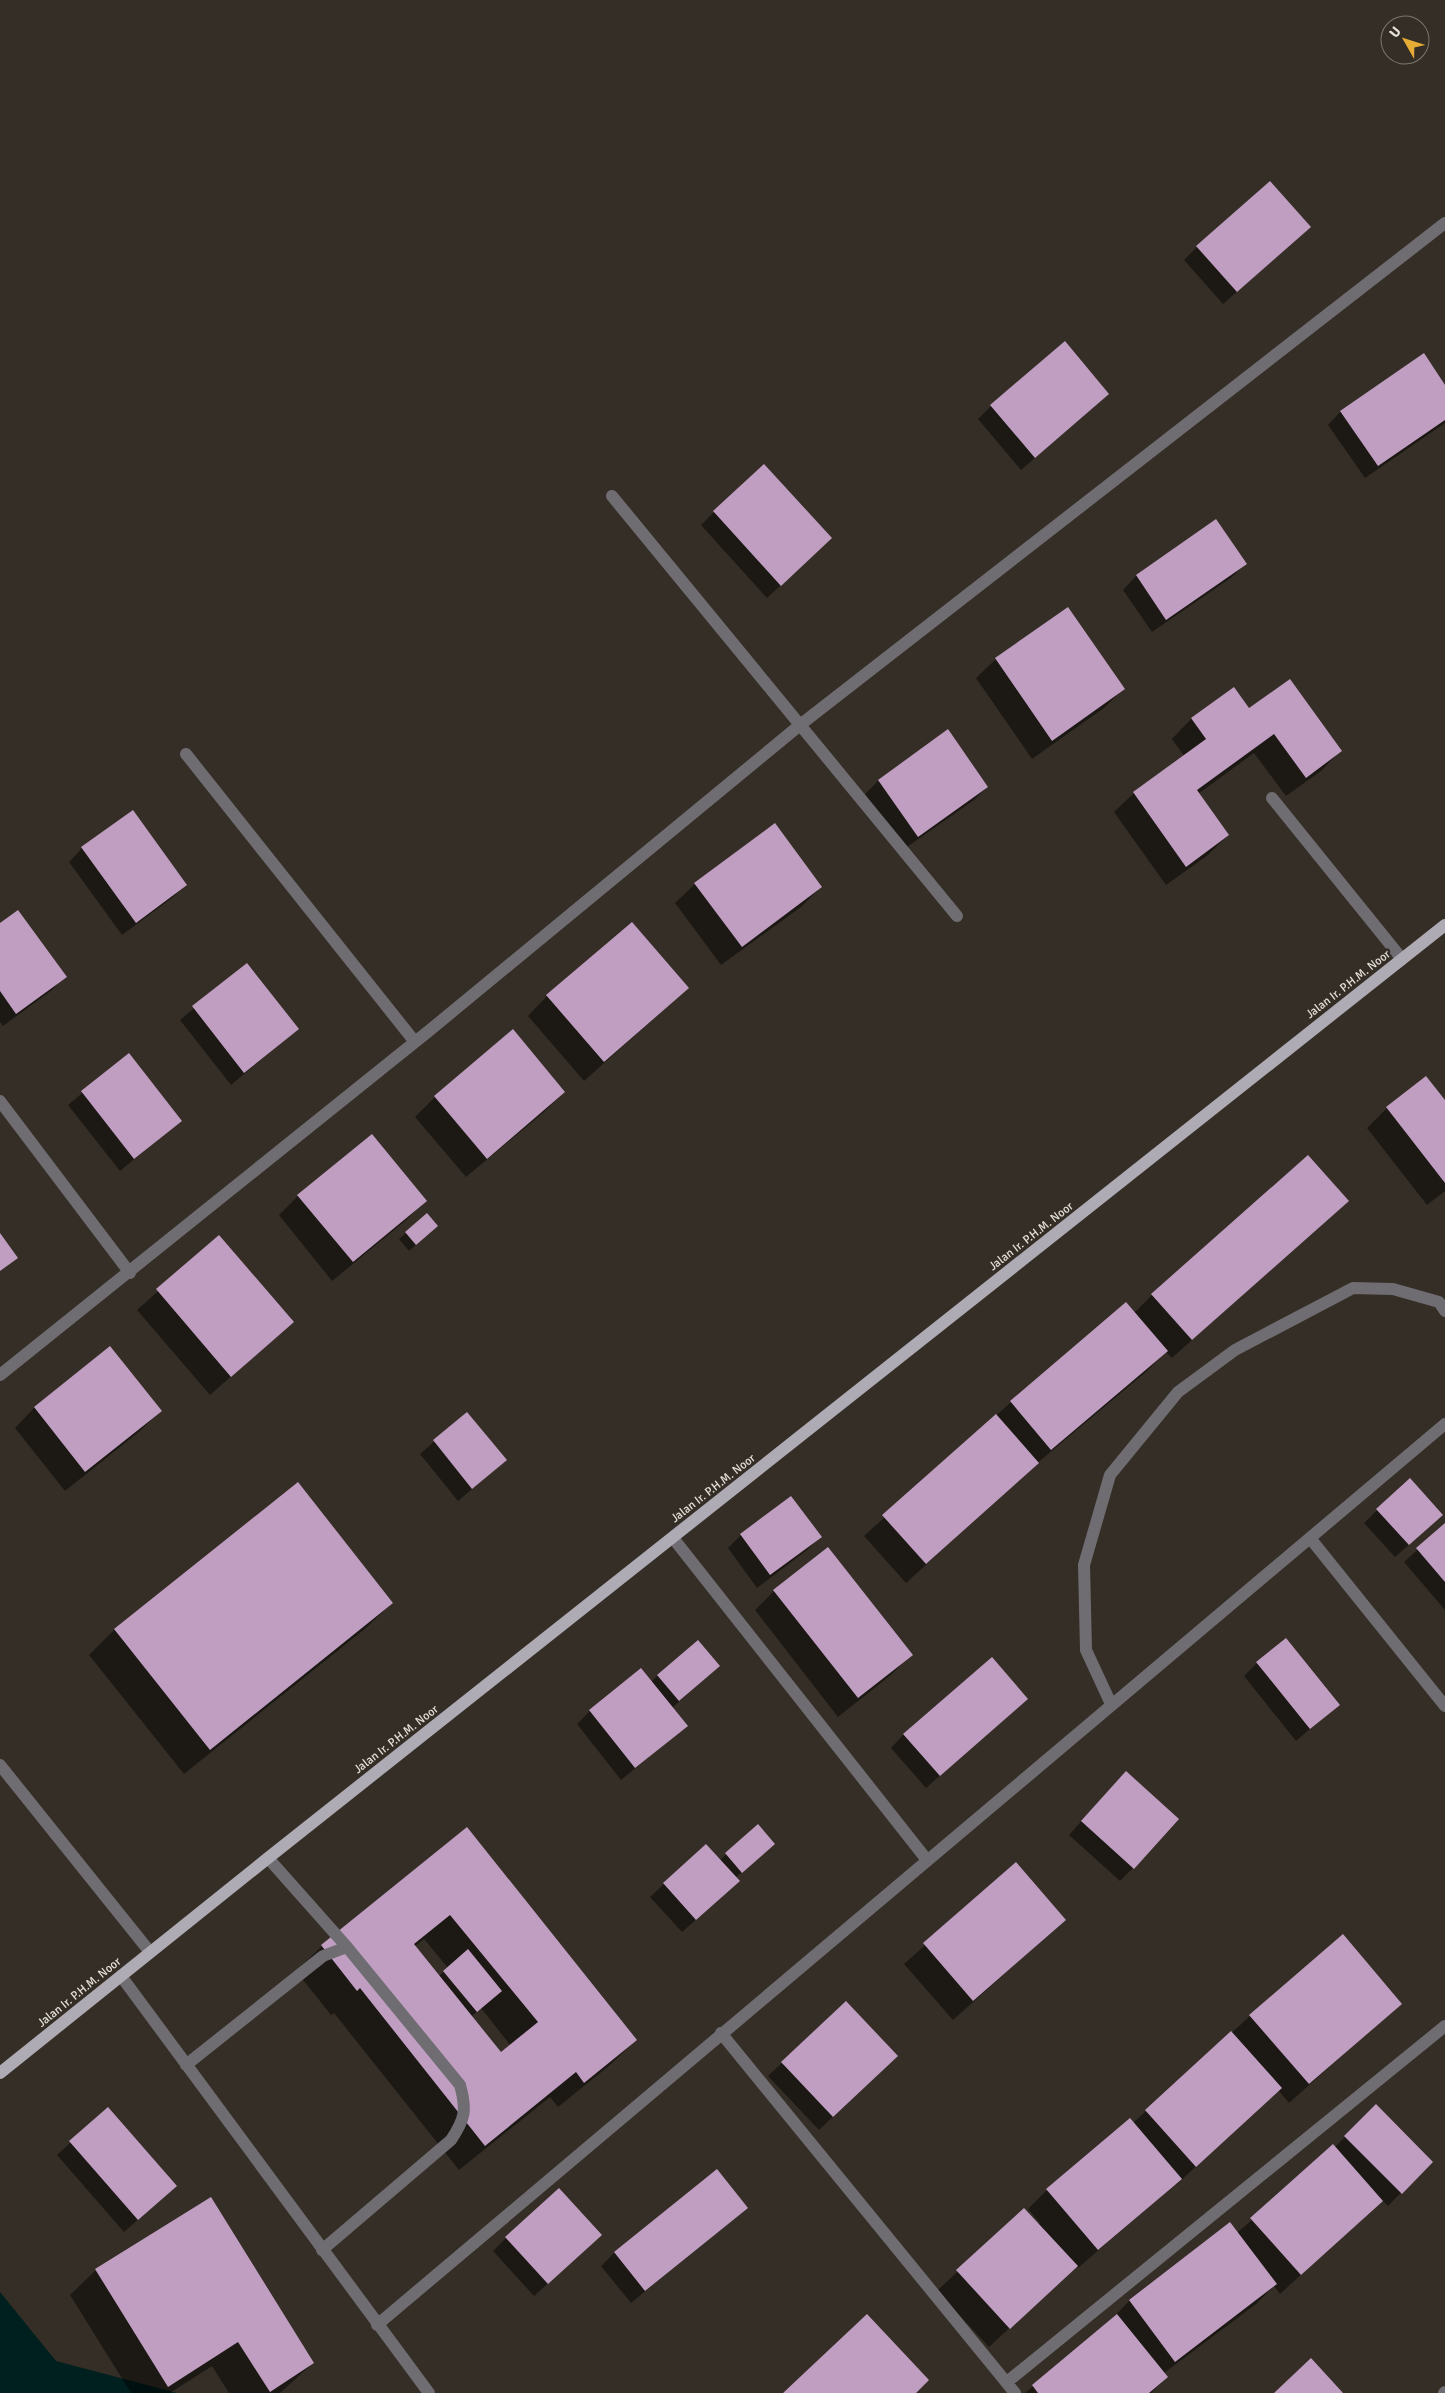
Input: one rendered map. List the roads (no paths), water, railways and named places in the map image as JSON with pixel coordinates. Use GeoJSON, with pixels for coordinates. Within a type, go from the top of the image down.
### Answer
{"type":"FeatureCollection","features":[{"type":"Feature","properties":{"kind":"main road","name":"Jalan Ir. P.H.M. Noor"},"geometry":{"type":"LineString","coordinates":[[0,2074],[268,1858],[1445,925]]}},
{"type":"Feature","properties":{"kind":"street"},"geometry":{"type":"LineString","coordinates":[[0,1375],[130,1273],[415,1042],[800,725],[1445,223]]}},
{"type":"Feature","properties":{"kind":"street"},"geometry":{"type":"LineString","coordinates":[[612,496],[957,916]]}},
{"type":"Feature","properties":{"kind":"street"},"geometry":{"type":"LineString","coordinates":[[186,754],[415,1042]]}},
{"type":"Feature","properties":{"kind":"street"},"geometry":{"type":"LineString","coordinates":[[1272,798],[1402,959]]}},
{"type":"Feature","properties":{"kind":"street"},"geometry":{"type":"LineString","coordinates":[[0,1101],[130,1273]]}},
{"type":"Feature","properties":{"kind":"street"},"geometry":{"type":"LineString","coordinates":[[1111,1704],[1086,1650],[1084,1565],[1110,1475],[1178,1392],[1235,1350],[1353,1288],[1393,1289],[1439,1302],[1445,1311]]}},
{"type":"Feature","properties":{"kind":"street"},"geometry":{"type":"LineString","coordinates":[[377,2325],[1445,1424]]}},
{"type":"Feature","properties":{"kind":"street"},"geometry":{"type":"LineString","coordinates":[[673,1538],[927,1860]]}},
{"type":"Feature","properties":{"kind":"street"},"geometry":{"type":"LineString","coordinates":[[1310,1538],[1445,1706]]}},
{"type":"Feature","properties":{"kind":"street"},"geometry":{"type":"LineString","coordinates":[[0,1765],[150,1952]]}},
{"type":"Feature","properties":{"kind":"street"},"geometry":{"type":"LineString","coordinates":[[268,1858],[347,1947],[460,2085],[464,2101],[463,2121],[451,2140],[322,2250]]}},
{"type":"Feature","properties":{"kind":"street"},"geometry":{"type":"LineString","coordinates":[[186,2065],[323,1956],[347,1947]]}},
{"type":"Feature","properties":{"kind":"street"},"geometry":{"type":"LineString","coordinates":[[121,1976],[429,2393]]}},
{"type":"Feature","properties":{"kind":"street"},"geometry":{"type":"LineString","coordinates":[[1006,2382],[1445,2026]]}},
{"type":"Feature","properties":{"kind":"street"},"geometry":{"type":"LineString","coordinates":[[721,2033],[1015,2393]]}},
{"type":"Feature","properties":{"kind":"water"},"geometry":{"type":"Polygon","coordinates":[[[0,2292],[56,2361],[177,2393],[0,2393],[0,2292]]]}}]}
